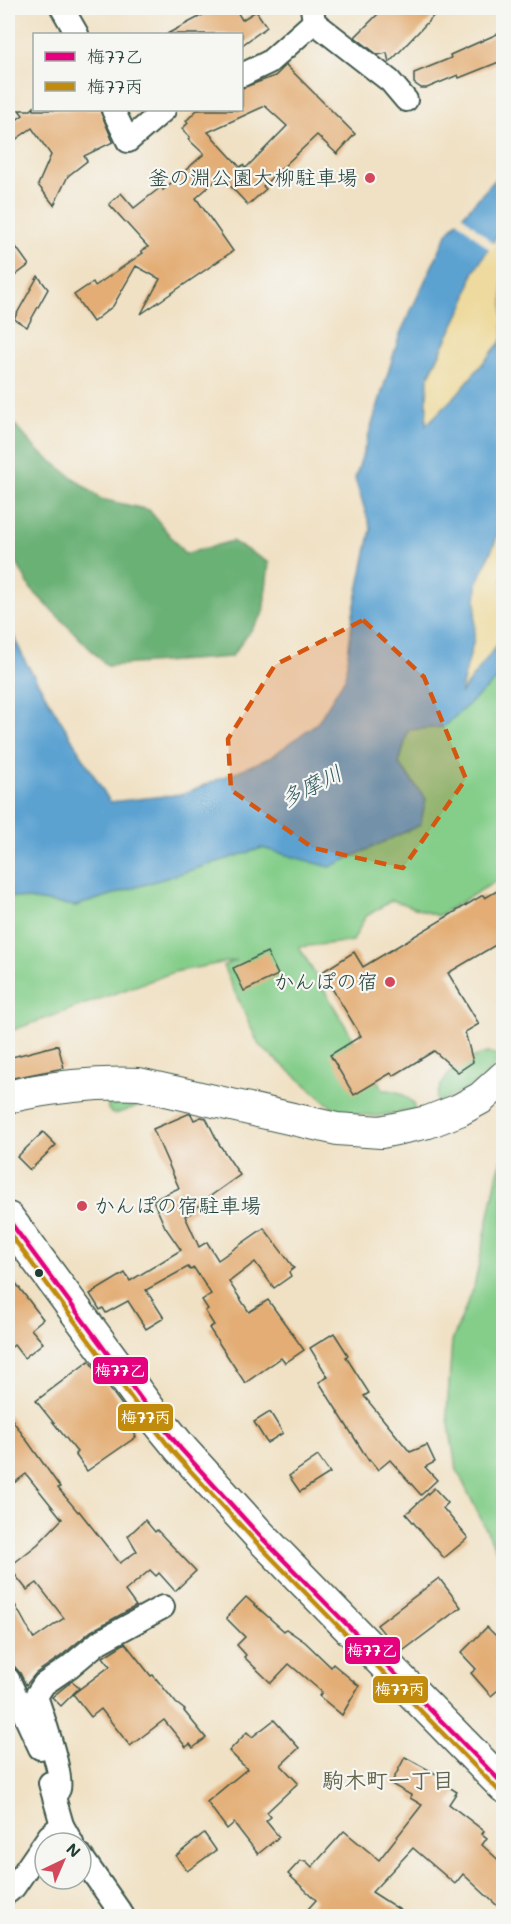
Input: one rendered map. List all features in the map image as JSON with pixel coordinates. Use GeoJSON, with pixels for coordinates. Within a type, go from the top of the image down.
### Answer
{"type":"FeatureCollection","features":[{"type":"Feature","properties":{"kind":"highway"},"geometry":{"type":"LineString","coordinates":[[8,1219],[150,1411],[188,1456],[266,1542],[504,1786]]}},
{"type":"Feature","properties":{"kind":"street"},"geometry":{"type":"LineString","coordinates":[[62,8],[76,33]]}},
{"type":"Feature","properties":{"kind":"street"},"geometry":{"type":"LineString","coordinates":[[243,75],[269,62],[313,14],[390,81],[406,100]]}},
{"type":"Feature","properties":{"kind":"street"},"geometry":{"type":"LineString","coordinates":[[114,111],[128,141],[163,111]]}},
{"type":"Feature","properties":{"kind":"street"},"geometry":{"type":"LineString","coordinates":[[8,1097],[31,1091],[118,1083],[139,1084],[337,1129],[381,1131],[428,1122],[459,1110],[486,1095],[504,1077]]}},
{"type":"Feature","properties":{"kind":"street"},"geometry":{"type":"LineString","coordinates":[[54,1796],[60,1788],[60,1782],[36,1696],[44,1684],[99,1642],[164,1607]]}},
{"type":"Feature","properties":{"kind":"street"},"geometry":{"type":"LineString","coordinates":[[8,1679],[40,1747],[66,1831]]}},
{"type":"Feature","properties":{"kind":"street"},"geometry":{"type":"LineString","coordinates":[[8,1892],[33,1859]]}},
{"type":"Feature","properties":{"kind":"street"},"geometry":{"type":"LineString","coordinates":[[93,1873],[123,1917]]}},
{"type":"Feature","properties":{"kind":"highlighted area"},"geometry":{"type":"Polygon","coordinates":[[[363,620],[424,677],[466,779],[403,868],[313,848],[231,790],[228,739],[275,665],[363,620]]]}},
{"type":"Feature","properties":{"kind":"green space"},"geometry":{"type":"Polygon","coordinates":[[[8,417],[37,450],[101,499],[149,510],[185,554],[232,541],[269,563],[263,614],[231,657],[107,666],[31,589],[8,547],[8,417]]]}},
{"type":"Feature","properties":{"kind":"green space"},"geometry":{"type":"Polygon","coordinates":[[[503,674],[503,877],[438,916],[392,900],[365,917],[353,941],[299,947],[383,1090],[392,1090],[404,1095],[414,1104],[414,1110],[377,1116],[339,1113],[259,1045],[223,966],[237,960],[174,972],[8,1032],[8,896],[76,906],[262,848],[330,867],[426,799],[399,764],[408,730],[443,726],[503,674]]]}},
{"type":"Feature","properties":{"kind":"green space"},"geometry":{"type":"Polygon","coordinates":[[[487,1053],[495,1054],[497,1057],[494,1065],[482,1079],[454,1095],[438,1102],[436,1100],[443,1083],[454,1069],[470,1059],[487,1053]]]}},
{"type":"Feature","properties":{"kind":"green space"},"geometry":{"type":"Polygon","coordinates":[[[134,1098],[137,1107],[115,1114],[108,1109],[107,1099],[134,1098]]]}},
{"type":"Feature","properties":{"kind":"green space"},"geometry":{"type":"Polygon","coordinates":[[[503,1158],[504,1564],[456,1468],[447,1412],[452,1341],[474,1287],[498,1172],[503,1158]]]}},
{"type":"Feature","properties":{"kind":"sand"},"geometry":{"type":"Polygon","coordinates":[[[503,226],[503,339],[458,393],[426,426],[428,378],[465,302],[473,273],[503,226]]]}},
{"type":"Feature","properties":{"kind":"sand"},"geometry":{"type":"Polygon","coordinates":[[[503,523],[503,637],[459,696],[474,639],[477,584],[503,523]]]}},
{"type":"Feature","properties":{"kind":"water","name":"多摩川"},"geometry":{"type":"Polygon","coordinates":[[[503,171],[503,226],[473,273],[465,302],[428,377],[426,425],[458,393],[503,339],[503,523],[477,584],[474,639],[460,694],[503,637],[503,674],[443,727],[408,730],[399,764],[426,799],[420,825],[330,867],[262,848],[75,906],[8,896],[8,624],[26,663],[110,802],[184,794],[271,757],[318,722],[345,678],[353,614],[371,529],[355,479],[400,334],[448,232],[503,171]]]}},
{"type":"Feature","properties":{"kind":"pier"},"geometry":{"type":"Polygon","coordinates":[[[461,214],[495,245],[491,251],[456,219],[461,214]]]}},
{"type":"Feature","properties":{"kind":"building"},"geometry":{"type":"Polygon","coordinates":[[[216,8],[235,8],[242,20],[256,11],[267,27],[243,44],[243,33],[169,33],[216,8]]]}},
{"type":"Feature","properties":{"kind":"building"},"geometry":{"type":"Polygon","coordinates":[[[384,8],[441,8],[389,63],[387,53],[378,55],[355,37],[384,8]]]}},
{"type":"Feature","properties":{"kind":"building"},"geometry":{"type":"Polygon","coordinates":[[[504,31],[504,60],[427,88],[421,88],[414,83],[414,73],[451,58],[450,55],[504,31]]]}},
{"type":"Feature","properties":{"kind":"building"},"geometry":{"type":"Polygon","coordinates":[[[286,65],[355,134],[337,154],[317,135],[263,186],[266,189],[248,205],[221,176],[196,198],[233,251],[141,314],[160,279],[136,266],[113,306],[93,322],[74,295],[93,282],[95,286],[143,253],[141,251],[148,247],[109,204],[121,193],[134,208],[161,187],[163,190],[204,154],[188,139],[190,137],[182,129],[188,123],[186,121],[196,111],[243,111],[243,88],[275,76],[286,65]],[[265,106],[208,132],[240,167],[243,165],[246,168],[287,126],[265,106]]]}},
{"type":"Feature","properties":{"kind":"building"},"geometry":{"type":"Polygon","coordinates":[[[33,108],[33,111],[100,111],[113,142],[84,156],[87,161],[68,176],[54,205],[38,185],[51,155],[32,128],[8,145],[8,126],[23,115],[19,110],[33,108]]]}},
{"type":"Feature","properties":{"kind":"building"},"geometry":{"type":"Polygon","coordinates":[[[8,236],[29,265],[8,281],[8,236]]]}},
{"type":"Feature","properties":{"kind":"building"},"geometry":{"type":"Polygon","coordinates":[[[38,276],[48,289],[27,327],[14,319],[38,276]]]}},
{"type":"Feature","properties":{"kind":"building","name":"かんぽの宿"},"geometry":{"type":"Polygon","coordinates":[[[504,887],[504,940],[448,973],[479,1024],[465,1032],[473,1062],[458,1072],[434,1051],[393,1076],[391,1073],[354,1095],[330,1055],[361,1036],[322,972],[354,952],[363,967],[483,895],[485,898],[504,887]]]}},
{"type":"Feature","properties":{"kind":"building"},"geometry":{"type":"Polygon","coordinates":[[[267,952],[278,975],[244,991],[233,968],[267,952]]]}},
{"type":"Feature","properties":{"kind":"building"},"geometry":{"type":"Polygon","coordinates":[[[58,1045],[64,1068],[8,1079],[8,1058],[58,1045]]]}},
{"type":"Feature","properties":{"kind":"building"},"geometry":{"type":"Polygon","coordinates":[[[191,1114],[194,1120],[201,1117],[206,1118],[219,1144],[240,1175],[202,1202],[194,1209],[195,1211],[185,1216],[199,1247],[207,1242],[218,1260],[264,1228],[294,1268],[289,1272],[291,1276],[274,1288],[255,1262],[229,1282],[249,1312],[268,1300],[304,1350],[285,1363],[281,1358],[245,1383],[209,1328],[214,1325],[205,1311],[208,1309],[202,1300],[211,1294],[194,1268],[190,1270],[188,1267],[146,1290],[164,1318],[146,1329],[128,1301],[106,1313],[103,1308],[100,1310],[90,1294],[125,1273],[130,1281],[181,1250],[165,1227],[153,1200],[179,1188],[153,1129],[191,1114]]]}},
{"type":"Feature","properties":{"kind":"building"},"geometry":{"type":"Polygon","coordinates":[[[43,1132],[56,1145],[30,1170],[17,1157],[43,1132]]]}},
{"type":"Feature","properties":{"kind":"building"},"geometry":{"type":"Polygon","coordinates":[[[8,1273],[43,1319],[31,1329],[43,1343],[24,1358],[14,1345],[8,1350],[8,1273]]]}},
{"type":"Feature","properties":{"kind":"building"},"geometry":{"type":"Polygon","coordinates":[[[334,1333],[369,1393],[364,1396],[410,1452],[427,1445],[435,1462],[425,1467],[437,1480],[421,1495],[390,1460],[378,1470],[369,1461],[319,1382],[328,1377],[310,1348],[334,1333]]]}},
{"type":"Feature","properties":{"kind":"building"},"geometry":{"type":"Polygon","coordinates":[[[89,1361],[125,1409],[136,1437],[87,1471],[75,1454],[77,1452],[36,1401],[89,1361]]]}},
{"type":"Feature","properties":{"kind":"building"},"geometry":{"type":"Polygon","coordinates":[[[270,1412],[283,1433],[267,1443],[254,1422],[270,1412]]]}},
{"type":"Feature","properties":{"kind":"building"},"geometry":{"type":"Polygon","coordinates":[[[8,1414],[60,1487],[58,1488],[120,1563],[137,1551],[128,1536],[145,1520],[196,1571],[175,1591],[159,1573],[156,1576],[150,1570],[125,1591],[136,1606],[91,1631],[36,1673],[26,1685],[20,1673],[8,1659],[8,1592],[34,1639],[64,1618],[37,1583],[27,1590],[9,1567],[38,1544],[62,1519],[26,1474],[14,1483],[8,1473],[8,1414]]]}},
{"type":"Feature","properties":{"kind":"building"},"geometry":{"type":"Polygon","coordinates":[[[318,1456],[330,1473],[300,1492],[289,1476],[318,1456]]]}},
{"type":"Feature","properties":{"kind":"building"},"geometry":{"type":"Polygon","coordinates":[[[434,1488],[448,1503],[443,1508],[468,1538],[444,1558],[406,1514],[434,1488]]]}},
{"type":"Feature","properties":{"kind":"building"},"geometry":{"type":"Polygon","coordinates":[[[439,1578],[461,1607],[400,1653],[377,1625],[439,1578]]]}},
{"type":"Feature","properties":{"kind":"building"},"geometry":{"type":"Polygon","coordinates":[[[246,1597],[284,1631],[286,1629],[305,1642],[331,1667],[333,1664],[359,1686],[342,1715],[319,1696],[322,1692],[289,1664],[271,1683],[244,1657],[246,1655],[237,1645],[245,1637],[226,1618],[246,1597]]]}},
{"type":"Feature","properties":{"kind":"building"},"geometry":{"type":"Polygon","coordinates":[[[487,1627],[504,1644],[504,1685],[491,1696],[471,1673],[476,1669],[461,1653],[487,1627]]]}},
{"type":"Feature","properties":{"kind":"building"},"geometry":{"type":"Polygon","coordinates":[[[125,1643],[151,1676],[153,1675],[176,1703],[185,1710],[206,1738],[193,1748],[190,1744],[186,1747],[164,1720],[130,1746],[101,1709],[91,1717],[73,1694],[110,1666],[103,1657],[125,1643]]]}},
{"type":"Feature","properties":{"kind":"building"},"geometry":{"type":"Polygon","coordinates":[[[72,1681],[79,1688],[61,1706],[52,1697],[72,1681]]]}},
{"type":"Feature","properties":{"kind":"building"},"geometry":{"type":"Polygon","coordinates":[[[274,1720],[299,1748],[281,1765],[298,1783],[267,1812],[271,1817],[266,1821],[279,1837],[258,1854],[234,1823],[227,1829],[207,1802],[247,1769],[229,1751],[247,1732],[252,1737],[274,1720]]]}},
{"type":"Feature","properties":{"kind":"building"},"geometry":{"type":"Polygon","coordinates":[[[405,1757],[440,1776],[438,1780],[457,1792],[449,1804],[484,1831],[482,1834],[487,1838],[482,1845],[504,1865],[504,1912],[463,1874],[455,1884],[413,1848],[372,1892],[411,1917],[301,1917],[316,1900],[288,1874],[300,1861],[306,1861],[312,1867],[344,1831],[379,1860],[422,1805],[410,1798],[411,1795],[391,1784],[405,1757]]]}},
{"type":"Feature","properties":{"kind":"building"},"geometry":{"type":"Polygon","coordinates":[[[204,1833],[216,1850],[187,1871],[176,1856],[204,1833]]]}},
{"type":"Feature","properties":{"kind":"transit line","name":"梅77乙"},"geometry":{"type":"LineString","coordinates":[[8,1219],[150,1411],[181,1449],[260,1536],[504,1785]]}},
{"type":"Feature","properties":{"kind":"transit line","name":"梅77丙"},"geometry":{"type":"LineString","coordinates":[[8,1231],[175,1454],[255,1541],[499,1791]]}},
{"type":"Feature","properties":{"kind":"place","name":"釜の淵公園大柳駐車場"},"geometry":{"type":"Point","coordinates":[370,178]}},
{"type":"Feature","properties":{"kind":"place","name":"かんぽの宿"},"geometry":{"type":"Point","coordinates":[390,982]}},
{"type":"Feature","properties":{"kind":"place","name":"かんぽの宿駐車場"},"geometry":{"type":"Point","coordinates":[82,1206]}},
{"type":"Feature","properties":{"kind":"district","name":"駒木町一丁目"},"geometry":{"type":"Point","coordinates":[388,1780]}}]}
